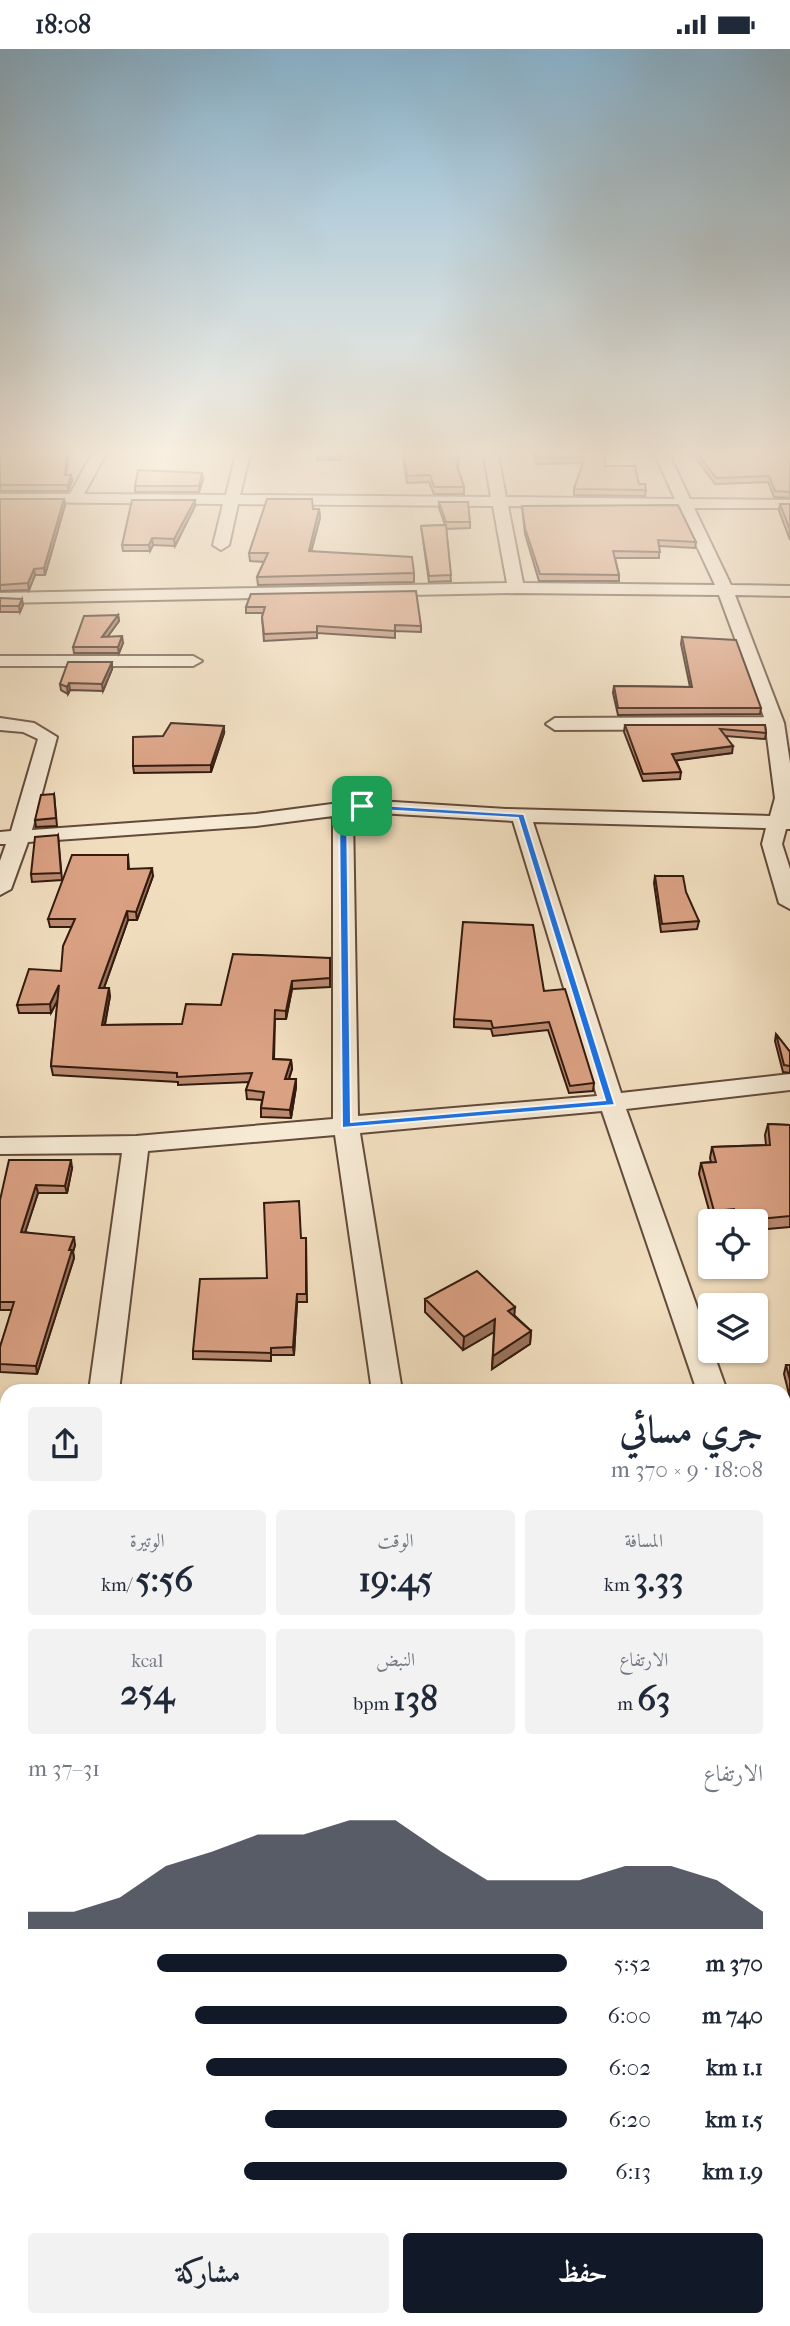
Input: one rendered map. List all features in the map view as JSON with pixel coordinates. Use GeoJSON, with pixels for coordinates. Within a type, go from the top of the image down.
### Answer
{"type":"FeatureCollection","features":[{"type":"Feature","properties":{"kind":"street"},"geometry":{"type":"LineString","coordinates":[[510,556],[516,588]]}},
{"type":"Feature","properties":{"kind":"street"},"geometry":{"type":"LineString","coordinates":[[709,556],[725,590],[772,716],[785,798],[784,823],[772,844],[790,903]]}},
{"type":"Feature","properties":{"kind":"street"},"geometry":{"type":"LineString","coordinates":[[0,598],[516,588],[790,591]]}},
{"type":"Feature","properties":{"kind":"street"},"geometry":{"type":"LineString","coordinates":[[0,661],[192,661]]}},
{"type":"Feature","properties":{"kind":"street"},"geometry":{"type":"LineString","coordinates":[[555,724],[772,716],[790,710]]}},
{"type":"Feature","properties":{"kind":"street"},"geometry":{"type":"LineString","coordinates":[[0,724],[27,727],[48,737],[10,837],[0,889]]}},
{"type":"Feature","properties":{"kind":"street"},"geometry":{"type":"LineString","coordinates":[[10,837],[256,820],[343,807],[521,816],[784,823]]}},
{"type":"Feature","properties":{"kind":"street"},"geometry":{"type":"LineString","coordinates":[[343,807],[346,1126],[386,1384]]}},
{"type":"Feature","properties":{"kind":"street"},"geometry":{"type":"LineString","coordinates":[[521,816],[611,1103],[710,1384]]}},
{"type":"Feature","properties":{"kind":"street"},"geometry":{"type":"LineString","coordinates":[[0,1146],[136,1144],[611,1103],[790,1082]]}},
{"type":"Feature","properties":{"kind":"street"},"geometry":{"type":"LineString","coordinates":[[105,1384],[136,1144]]}},
{"type":"Feature","properties":{"kind":"building"},"geometry":{"type":"Polygon","coordinates":[[[0,556],[47,556],[44,568],[34,569],[28,583],[0,585],[0,556]]]}},
{"type":"Feature","properties":{"kind":"building"},"geometry":{"type":"Polygon","coordinates":[[[267,556],[412,557],[414,573],[257,577],[267,556]]]}},
{"type":"Feature","properties":{"kind":"building"},"geometry":{"type":"Polygon","coordinates":[[[426,556],[449,556],[451,575],[429,576],[426,556]]]}},
{"type":"Feature","properties":{"kind":"building"},"geometry":{"type":"Polygon","coordinates":[[[534,556],[614,556],[619,575],[540,574],[534,556]]]}},
{"type":"Feature","properties":{"kind":"building"},"geometry":{"type":"Polygon","coordinates":[[[416,591],[421,626],[395,625],[395,631],[317,626],[317,632],[264,634],[262,617],[265,607],[246,607],[251,594],[416,591]]]}},
{"type":"Feature","properties":{"kind":"building"},"geometry":{"type":"Polygon","coordinates":[[[0,598],[22,599],[19,606],[0,606],[0,598]]]}},
{"type":"Feature","properties":{"kind":"building"},"geometry":{"type":"Polygon","coordinates":[[[118,615],[102,637],[122,636],[118,647],[73,647],[84,616],[118,615]]]}},
{"type":"Feature","properties":{"kind":"building"},"geometry":{"type":"Polygon","coordinates":[[[682,637],[736,640],[761,708],[618,708],[614,686],[692,687],[682,637]]]}},
{"type":"Feature","properties":{"kind":"building"},"geometry":{"type":"Polygon","coordinates":[[[68,662],[112,662],[102,684],[69,683],[67,687],[60,684],[68,662]]]}},
{"type":"Feature","properties":{"kind":"building"},"geometry":{"type":"Polygon","coordinates":[[[171,723],[224,726],[211,765],[133,766],[133,737],[163,736],[171,723]]]}},
{"type":"Feature","properties":{"kind":"building"},"geometry":{"type":"Polygon","coordinates":[[[625,725],[765,725],[766,733],[720,729],[733,746],[672,754],[681,772],[643,774],[625,725]]]}},
{"type":"Feature","properties":{"kind":"building"},"geometry":{"type":"Polygon","coordinates":[[[54,794],[56,818],[35,820],[41,795],[54,794]]]}},
{"type":"Feature","properties":{"kind":"building"},"geometry":{"type":"Polygon","coordinates":[[[58,835],[61,873],[31,874],[35,837],[58,835]]]}},
{"type":"Feature","properties":{"kind":"building"},"geometry":{"type":"Polygon","coordinates":[[[72,855],[128,855],[128,869],[152,868],[136,912],[127,911],[99,988],[109,988],[102,1025],[182,1024],[186,1004],[221,1005],[233,954],[330,958],[330,978],[292,981],[286,1011],[275,1010],[273,1059],[291,1060],[285,1079],[296,1079],[290,1110],[261,1108],[264,1092],[246,1090],[252,1073],[177,1077],[177,1073],[51,1066],[59,985],[50,1004],[17,1005],[29,969],[61,971],[63,946],[75,919],[48,919],[72,855]]]}},
{"type":"Feature","properties":{"kind":"building"},"geometry":{"type":"Polygon","coordinates":[[[655,876],[683,876],[686,892],[699,921],[662,924],[655,876]]]}},
{"type":"Feature","properties":{"kind":"building"},"geometry":{"type":"Polygon","coordinates":[[[463,922],[533,925],[544,991],[565,989],[594,1083],[570,1086],[549,1022],[493,1028],[491,1021],[454,1019],[463,922]]]}},
{"type":"Feature","properties":{"kind":"building"},"geometry":{"type":"Polygon","coordinates":[[[776,1034],[790,1052],[790,1066],[784,1065],[776,1034]]]}},
{"type":"Feature","properties":{"kind":"building"},"geometry":{"type":"Polygon","coordinates":[[[768,1124],[790,1125],[790,1216],[768,1218],[768,1209],[713,1209],[701,1163],[716,1162],[712,1147],[770,1145],[768,1124]]]}},
{"type":"Feature","properties":{"kind":"building"},"geometry":{"type":"Polygon","coordinates":[[[9,1160],[71,1160],[65,1186],[36,1185],[21,1232],[74,1237],[36,1366],[0,1364],[0,1347],[14,1302],[0,1302],[0,1200],[9,1160]]]}},
{"type":"Feature","properties":{"kind":"building"},"geometry":{"type":"Polygon","coordinates":[[[299,1201],[301,1238],[306,1238],[306,1294],[297,1294],[293,1347],[271,1348],[271,1353],[193,1351],[200,1279],[267,1278],[264,1203],[299,1201]]]}},
{"type":"Feature","properties":{"kind":"building"},"geometry":{"type":"Polygon","coordinates":[[[477,1271],[515,1307],[508,1311],[531,1331],[493,1356],[495,1319],[464,1337],[425,1299],[477,1271]]]}},
{"type":"Feature","properties":{"kind":"route"},"geometry":{"type":"LineString","coordinates":[[362,806],[521,816],[611,1103],[346,1126],[343,807],[362,806]]}}]}
